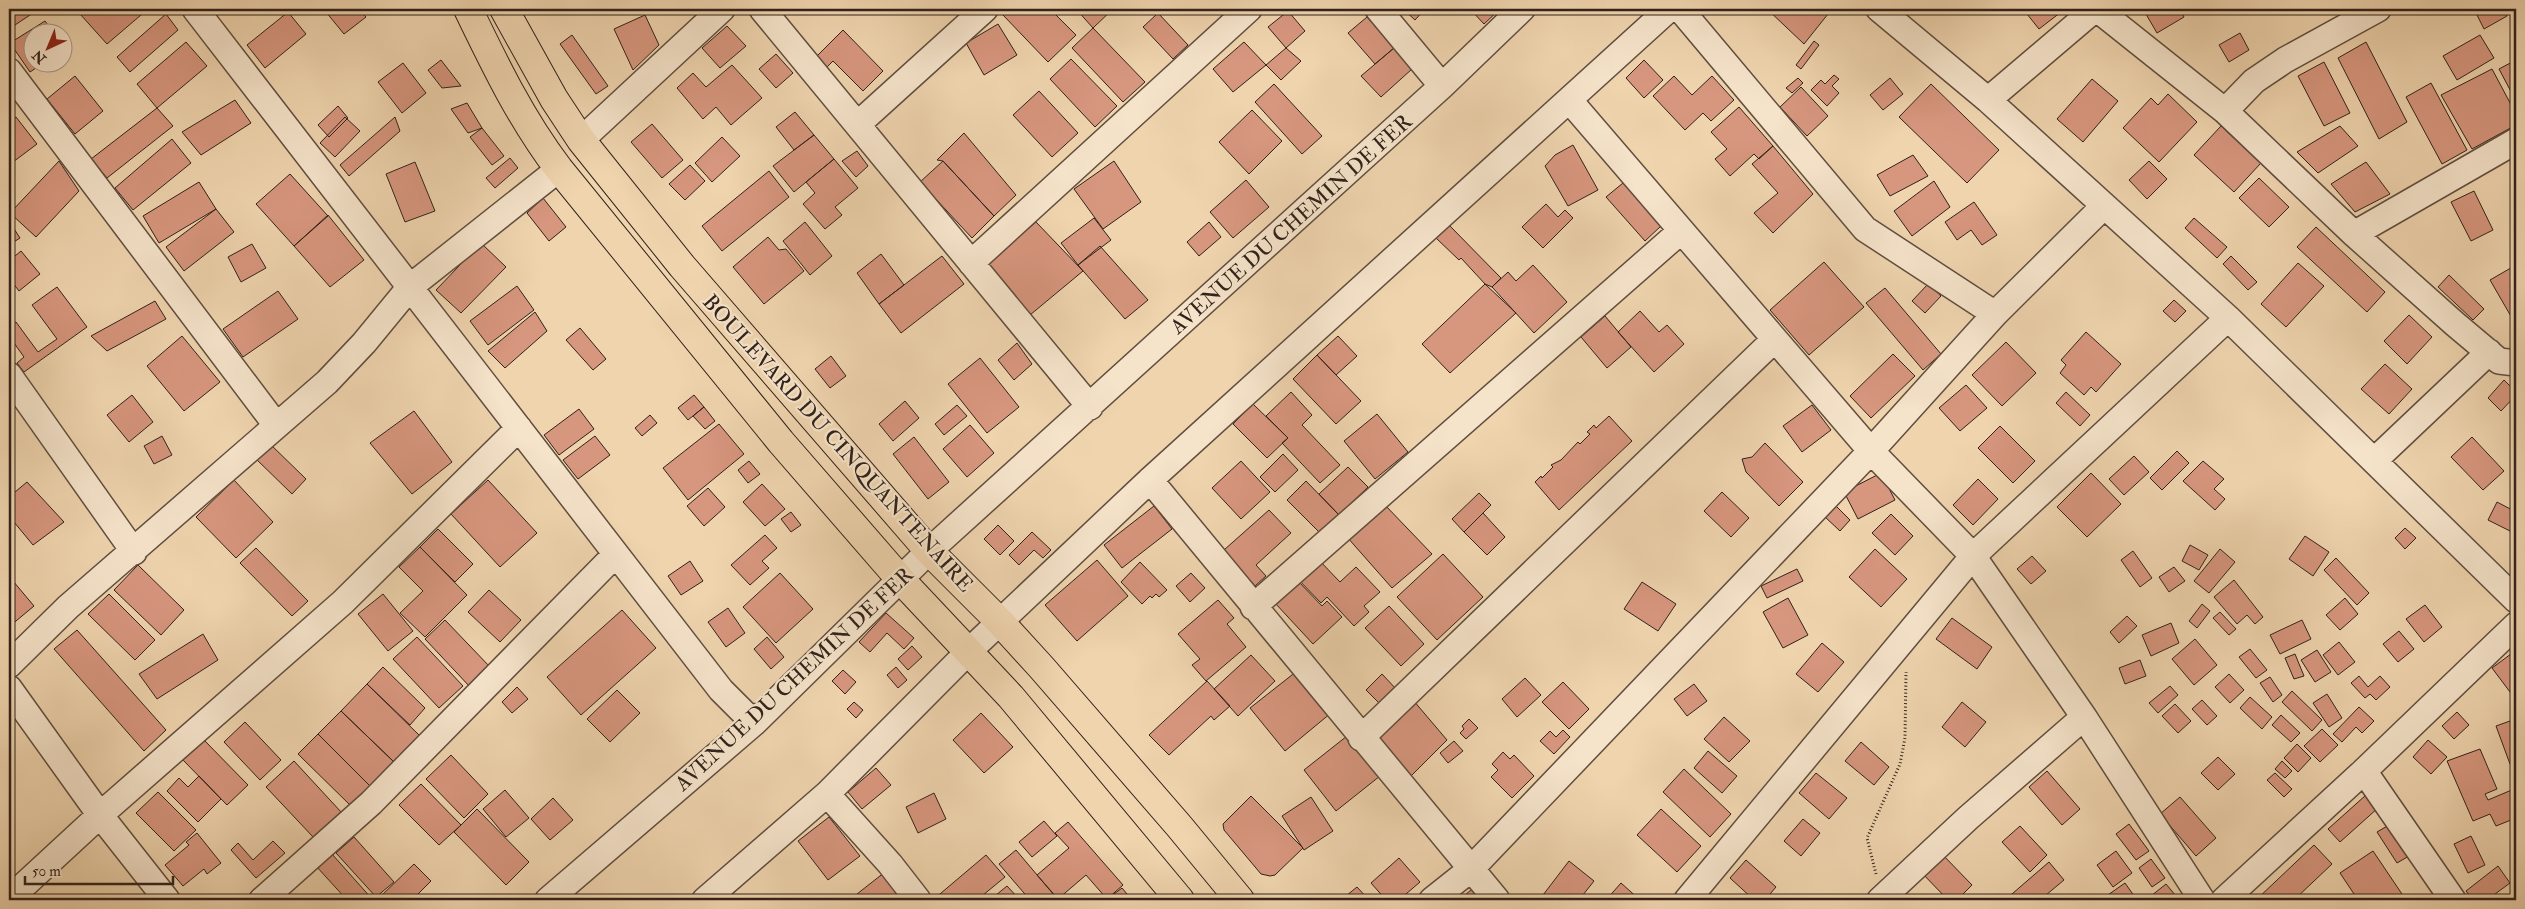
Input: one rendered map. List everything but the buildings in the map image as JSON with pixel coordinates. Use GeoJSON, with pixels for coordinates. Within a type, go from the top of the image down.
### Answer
{"type":"FeatureCollection","features":[{"type":"Feature","properties":{"kind":"main road","name":"BOULEVARD DU CINQUANTENAIRE"},"geometry":{"type":"LineString","coordinates":[[468,9],[504,86],[536,138],[559,169],[781,442],[900,579],[1011,697],[1180,900]]}},
{"type":"Feature","properties":{"kind":"main road","name":"BOULEVARD DU CINQUANTENAIRE"},"geometry":{"type":"LineString","coordinates":[[504,9],[554,99],[581,140],[682,266],[929,551],[1001,623],[1179,826],[1240,900]]}},
{"type":"Feature","properties":{"kind":"street"},"geometry":{"type":"LineString","coordinates":[[195,9],[721,690],[754,723]]}},
{"type":"Feature","properties":{"kind":"street"},"geometry":{"type":"LineString","coordinates":[[581,140],[722,9]]}},
{"type":"Feature","properties":{"kind":"street"},"geometry":{"type":"LineString","coordinates":[[762,9],[1090,407]]}},
{"type":"Feature","properties":{"kind":"street"},"geometry":{"type":"LineString","coordinates":[[858,124],[985,9]]}},
{"type":"Feature","properties":{"kind":"street"},"geometry":{"type":"LineString","coordinates":[[971,263],[1249,9]]}},
{"type":"Feature","properties":{"kind":"street"},"geometry":{"type":"LineString","coordinates":[[1378,9],[1442,86]]}},
{"type":"Feature","properties":{"kind":"street","name":"AVENUE DU CHEMIN DE FER"},"geometry":{"type":"LineString","coordinates":[[548,900],[754,723],[929,551],[1442,86],[1522,9]]}},
{"type":"Feature","properties":{"kind":"street"},"geometry":{"type":"LineString","coordinates":[[709,899],[827,794],[969,651],[1001,623],[1150,480],[1570,101],[1669,9]]}},
{"type":"Feature","properties":{"kind":"street"},"geometry":{"type":"LineString","coordinates":[[1680,9],[1865,229],[1995,314]]}},
{"type":"Feature","properties":{"kind":"street"},"geometry":{"type":"LineString","coordinates":[[1988,100],[2096,9],[2225,111],[2354,234],[2499,361],[2516,363]]}},
{"type":"Feature","properties":{"kind":"street"},"geometry":{"type":"LineString","coordinates":[[2225,111],[2254,81],[2285,60],[2378,9]]}},
{"type":"Feature","properties":{"kind":"street"},"geometry":{"type":"LineString","coordinates":[[1885,10],[1988,100],[2228,318],[2516,600]]}},
{"type":"Feature","properties":{"kind":"street"},"geometry":{"type":"LineString","coordinates":[[9,71],[276,426]]}},
{"type":"Feature","properties":{"kind":"street"},"geometry":{"type":"LineString","coordinates":[[1570,101],[1774,340],[1871,450],[1973,556],[2084,717],[2202,900]]}},
{"type":"Feature","properties":{"kind":"street"},"geometry":{"type":"LineString","coordinates":[[2354,234],[2516,141]]}},
{"type":"Feature","properties":{"kind":"street"},"geometry":{"type":"LineString","coordinates":[[9,665],[68,607],[134,552],[327,382],[364,343],[410,287],[559,169]]}},
{"type":"Feature","properties":{"kind":"street"},"geometry":{"type":"LineString","coordinates":[[1432,900],[1471,869],[1871,450],[1995,314],[2104,206]]}},
{"type":"Feature","properties":{"kind":"street"},"geometry":{"type":"LineString","coordinates":[[1254,607],[1681,231]]}},
{"type":"Feature","properties":{"kind":"street"},"geometry":{"type":"LineString","coordinates":[[1687,900],[1973,556],[2228,318]]}},
{"type":"Feature","properties":{"kind":"street"},"geometry":{"type":"LineString","coordinates":[[1361,738],[1774,340]]}},
{"type":"Feature","properties":{"kind":"street"},"geometry":{"type":"LineString","coordinates":[[2375,460],[2489,352]]}},
{"type":"Feature","properties":{"kind":"street"},"geometry":{"type":"LineString","coordinates":[[9,375],[134,552]]}},
{"type":"Feature","properties":{"kind":"street"},"geometry":{"type":"LineString","coordinates":[[9,899],[100,814],[343,602],[519,428]]}},
{"type":"Feature","properties":{"kind":"street"},"geometry":{"type":"LineString","coordinates":[[1150,480],[1361,738],[1497,900]]}},
{"type":"Feature","properties":{"kind":"street"},"geometry":{"type":"LineString","coordinates":[[262,900],[371,803],[616,554]]}},
{"type":"Feature","properties":{"kind":"street"},"geometry":{"type":"LineString","coordinates":[[2224,900],[2364,771],[2516,625]]}},
{"type":"Feature","properties":{"kind":"street"},"geometry":{"type":"LineString","coordinates":[[9,688],[100,814],[167,900]]}},
{"type":"Feature","properties":{"kind":"street"},"geometry":{"type":"LineString","coordinates":[[1881,899],[1968,818],[2084,717]]}},
{"type":"Feature","properties":{"kind":"street"},"geometry":{"type":"LineString","coordinates":[[2364,771],[2453,900]]}},
{"type":"Feature","properties":{"kind":"street"},"geometry":{"type":"LineString","coordinates":[[827,794],[890,864],[918,900]]}},
{"type":"Feature","properties":{"kind":"path"},"geometry":{"type":"LineString","coordinates":[[1881,899],[1867,838],[1900,764],[1905,738],[1906,669]]}}]}
